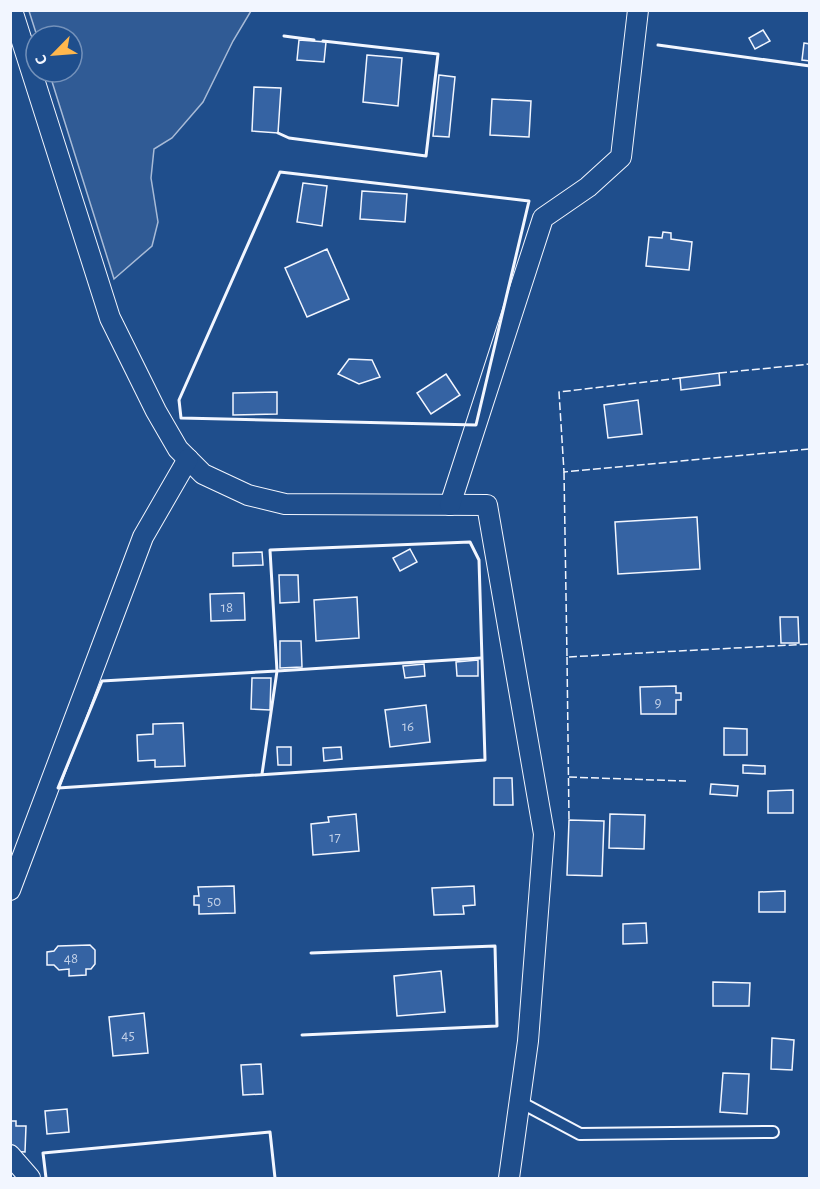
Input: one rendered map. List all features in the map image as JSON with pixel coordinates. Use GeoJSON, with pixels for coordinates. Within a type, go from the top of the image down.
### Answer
{"type":"FeatureCollection","features":[{"type":"Feature","properties":{"kind":"street"},"geometry":{"type":"LineString","coordinates":[[12,10],[110,318],[156,411],[178,449],[203,474],[248,495],[285,504],[487,505],[544,834],[528,1041],[509,1179]]}},
{"type":"Feature","properties":{"kind":"street"},"geometry":{"type":"LineString","coordinates":[[450,505],[543,218],[588,187],[621,157],[638,10]]}},
{"type":"Feature","properties":{"kind":"street"},"geometry":{"type":"LineString","coordinates":[[10,890],[143,537],[188,459]]}},
{"type":"Feature","properties":{"kind":"street"},"geometry":{"type":"LineString","coordinates":[[10,1155],[30,1179]]}},
{"type":"Feature","properties":{"kind":"lane"},"geometry":{"type":"LineString","coordinates":[[520,1102],[580,1134],[773,1132]]}},
{"type":"Feature","properties":{"kind":"shaded area"},"geometry":{"type":"Polygon","coordinates":[[[29,11],[251,11],[233,41],[203,102],[172,138],[154,149],[151,178],[158,222],[152,246],[114,279],[53,84],[84,84],[84,24],[33,24],[29,11]]]}},
{"type":"Feature","properties":{"kind":"building"},"geometry":{"type":"Polygon","coordinates":[[[763,30],[770,41],[755,49],[749,38],[763,30]]]}},
{"type":"Feature","properties":{"kind":"building"},"geometry":{"type":"Polygon","coordinates":[[[299,40],[326,42],[324,62],[297,60],[299,40]]]}},
{"type":"Feature","properties":{"kind":"building"},"geometry":{"type":"Polygon","coordinates":[[[804,43],[810,44],[810,61],[802,60],[804,43]]]}},
{"type":"Feature","properties":{"kind":"building"},"geometry":{"type":"Polygon","coordinates":[[[367,55],[402,58],[398,106],[363,102],[367,55]]]}},
{"type":"Feature","properties":{"kind":"building"},"geometry":{"type":"Polygon","coordinates":[[[439,75],[455,77],[449,137],[433,136],[439,75]]]}},
{"type":"Feature","properties":{"kind":"building"},"geometry":{"type":"Polygon","coordinates":[[[254,87],[281,88],[278,133],[252,131],[254,87]]]}},
{"type":"Feature","properties":{"kind":"building"},"geometry":{"type":"Polygon","coordinates":[[[492,99],[531,101],[529,137],[490,135],[492,99]]]}},
{"type":"Feature","properties":{"kind":"building"},"geometry":{"type":"Polygon","coordinates":[[[303,183],[327,186],[322,226],[297,222],[303,183]]]}},
{"type":"Feature","properties":{"kind":"building"},"geometry":{"type":"Polygon","coordinates":[[[362,191],[407,194],[405,222],[360,219],[362,191]]]}},
{"type":"Feature","properties":{"kind":"building"},"geometry":{"type":"Polygon","coordinates":[[[663,232],[671,233],[671,239],[692,242],[689,270],[646,266],[649,237],[662,238],[663,232]]]}},
{"type":"Feature","properties":{"kind":"building"},"geometry":{"type":"Polygon","coordinates":[[[327,249],[349,299],[307,317],[285,268],[327,249]]]}},
{"type":"Feature","properties":{"kind":"building"},"geometry":{"type":"Polygon","coordinates":[[[349,359],[372,360],[380,377],[359,384],[338,374],[349,359]]]}},
{"type":"Feature","properties":{"kind":"building"},"geometry":{"type":"Polygon","coordinates":[[[719,373],[720,385],[681,390],[680,378],[719,373]]]}},
{"type":"Feature","properties":{"kind":"building"},"geometry":{"type":"Polygon","coordinates":[[[446,374],[460,395],[431,414],[417,393],[446,374]]]}},
{"type":"Feature","properties":{"kind":"building"},"geometry":{"type":"Polygon","coordinates":[[[277,392],[277,414],[233,415],[233,393],[277,392]]]}},
{"type":"Feature","properties":{"kind":"building"},"geometry":{"type":"Polygon","coordinates":[[[638,400],[642,434],[608,438],[604,405],[638,400]]]}},
{"type":"Feature","properties":{"kind":"building"},"geometry":{"type":"Polygon","coordinates":[[[697,517],[700,569],[618,574],[615,522],[697,517]]]}},
{"type":"Feature","properties":{"kind":"building"},"geometry":{"type":"Polygon","coordinates":[[[410,549],[417,562],[400,571],[393,558],[410,549]]]}},
{"type":"Feature","properties":{"kind":"building"},"geometry":{"type":"Polygon","coordinates":[[[262,552],[263,565],[233,566],[233,553],[262,552]]]}},
{"type":"Feature","properties":{"kind":"building"},"geometry":{"type":"Polygon","coordinates":[[[279,575],[298,575],[299,602],[280,603],[279,575]]]}},
{"type":"Feature","properties":{"kind":"building"},"geometry":{"type":"Polygon","coordinates":[[[244,593],[245,620],[211,621],[210,594],[244,593]]]}},
{"type":"Feature","properties":{"kind":"building"},"geometry":{"type":"Polygon","coordinates":[[[357,597],[359,638],[316,641],[314,600],[357,597]]]}},
{"type":"Feature","properties":{"kind":"building"},"geometry":{"type":"Polygon","coordinates":[[[780,617],[798,617],[799,643],[781,643],[780,617]]]}},
{"type":"Feature","properties":{"kind":"building"},"geometry":{"type":"Polygon","coordinates":[[[280,641],[301,641],[302,667],[280,668],[280,641]]]}},
{"type":"Feature","properties":{"kind":"building"},"geometry":{"type":"Polygon","coordinates":[[[478,660],[478,676],[457,676],[456,662],[478,660]]]}},
{"type":"Feature","properties":{"kind":"building"},"geometry":{"type":"Polygon","coordinates":[[[424,664],[425,676],[405,678],[403,666],[424,664]]]}},
{"type":"Feature","properties":{"kind":"building"},"geometry":{"type":"Polygon","coordinates":[[[252,678],[271,678],[270,710],[251,709],[252,678]]]}},
{"type":"Feature","properties":{"kind":"building"},"geometry":{"type":"Polygon","coordinates":[[[676,686],[676,693],[681,693],[681,700],[676,700],[676,714],[641,714],[640,687],[676,686]]]}},
{"type":"Feature","properties":{"kind":"building"},"geometry":{"type":"Polygon","coordinates":[[[426,705],[430,742],[390,747],[385,710],[426,705]]]}},
{"type":"Feature","properties":{"kind":"building"},"geometry":{"type":"Polygon","coordinates":[[[183,723],[185,766],[155,767],[155,760],[138,761],[137,735],[153,734],[153,724],[183,723]]]}},
{"type":"Feature","properties":{"kind":"building"},"geometry":{"type":"Polygon","coordinates":[[[724,728],[747,729],[747,755],[724,755],[724,728]]]}},
{"type":"Feature","properties":{"kind":"building"},"geometry":{"type":"Polygon","coordinates":[[[277,747],[291,747],[291,765],[278,765],[277,747]]]}},
{"type":"Feature","properties":{"kind":"building"},"geometry":{"type":"Polygon","coordinates":[[[341,747],[342,759],[324,761],[323,748],[341,747]]]}},
{"type":"Feature","properties":{"kind":"building"},"geometry":{"type":"Polygon","coordinates":[[[743,765],[765,766],[765,774],[743,773],[743,765]]]}},
{"type":"Feature","properties":{"kind":"building"},"geometry":{"type":"Polygon","coordinates":[[[494,778],[512,778],[513,805],[494,805],[494,778]]]}},
{"type":"Feature","properties":{"kind":"building"},"geometry":{"type":"Polygon","coordinates":[[[711,784],[738,786],[737,796],[710,794],[711,784]]]}},
{"type":"Feature","properties":{"kind":"building"},"geometry":{"type":"Polygon","coordinates":[[[793,790],[793,813],[768,813],[768,791],[793,790]]]}},
{"type":"Feature","properties":{"kind":"building"},"geometry":{"type":"Polygon","coordinates":[[[356,814],[359,851],[313,855],[311,824],[329,822],[328,817],[356,814]]]}},
{"type":"Feature","properties":{"kind":"building"},"geometry":{"type":"Polygon","coordinates":[[[610,814],[645,815],[644,849],[609,848],[610,814]]]}},
{"type":"Feature","properties":{"kind":"building"},"geometry":{"type":"Polygon","coordinates":[[[569,820],[604,821],[602,876],[567,875],[569,820]]]}},
{"type":"Feature","properties":{"kind":"building"},"geometry":{"type":"Polygon","coordinates":[[[234,886],[235,913],[199,914],[199,905],[194,905],[194,896],[199,896],[198,887],[234,886]]]}},
{"type":"Feature","properties":{"kind":"building"},"geometry":{"type":"Polygon","coordinates":[[[474,886],[475,905],[463,906],[464,914],[434,915],[432,888],[474,886]]]}},
{"type":"Feature","properties":{"kind":"building"},"geometry":{"type":"Polygon","coordinates":[[[785,891],[785,912],[759,912],[759,892],[785,891]]]}},
{"type":"Feature","properties":{"kind":"building"},"geometry":{"type":"Polygon","coordinates":[[[646,923],[647,943],[623,944],[623,924],[646,923]]]}},
{"type":"Feature","properties":{"kind":"building"},"geometry":{"type":"Polygon","coordinates":[[[90,945],[95,950],[95,964],[91,969],[86,969],[86,975],[69,976],[69,969],[59,970],[54,965],[47,965],[47,952],[54,951],[58,946],[90,945]]]}},
{"type":"Feature","properties":{"kind":"building"},"geometry":{"type":"Polygon","coordinates":[[[441,971],[445,1012],[397,1016],[394,976],[441,971]]]}},
{"type":"Feature","properties":{"kind":"building"},"geometry":{"type":"Polygon","coordinates":[[[713,982],[750,983],[749,1006],[713,1006],[713,982]]]}},
{"type":"Feature","properties":{"kind":"building"},"geometry":{"type":"Polygon","coordinates":[[[144,1013],[148,1053],[113,1056],[109,1017],[144,1013]]]}},
{"type":"Feature","properties":{"kind":"building"},"geometry":{"type":"Polygon","coordinates":[[[772,1038],[794,1040],[792,1070],[771,1069],[772,1038]]]}},
{"type":"Feature","properties":{"kind":"building"},"geometry":{"type":"Polygon","coordinates":[[[261,1064],[263,1094],[243,1095],[241,1065],[261,1064]]]}},
{"type":"Feature","properties":{"kind":"building"},"geometry":{"type":"Polygon","coordinates":[[[723,1073],[749,1074],[747,1114],[720,1112],[723,1073]]]}},
{"type":"Feature","properties":{"kind":"building"},"geometry":{"type":"Polygon","coordinates":[[[67,1109],[69,1132],[47,1134],[45,1111],[67,1109]]]}},
{"type":"Feature","properties":{"kind":"building"},"geometry":{"type":"Polygon","coordinates":[[[10,1121],[16,1121],[16,1126],[26,1126],[25,1152],[10,1151],[10,1121]]]}},
{"type":"Feature","properties":{"kind":"fence"},"geometry":{"type":"LineString","coordinates":[[719,373],[810,364]]}},
{"type":"Feature","properties":{"kind":"fence"},"geometry":{"type":"LineString","coordinates":[[680,378],[559,392],[564,472],[810,449]]}},
{"type":"Feature","properties":{"kind":"fence"},"geometry":{"type":"LineString","coordinates":[[564,472],[567,657],[810,644]]}},
{"type":"Feature","properties":{"kind":"fence"},"geometry":{"type":"LineString","coordinates":[[567,657],[569,820]]}},
{"type":"Feature","properties":{"kind":"fence"},"geometry":{"type":"LineString","coordinates":[[569,777],[686,781]]}},
{"type":"Feature","properties":{"kind":"wall"},"geometry":{"type":"LineString","coordinates":[[284,36],[314,40]]}},
{"type":"Feature","properties":{"kind":"wall"},"geometry":{"type":"LineString","coordinates":[[278,133],[289,138],[426,156],[438,54],[323,41]]}},
{"type":"Feature","properties":{"kind":"wall"},"geometry":{"type":"LineString","coordinates":[[658,45],[810,66]]}},
{"type":"Feature","properties":{"kind":"wall"},"geometry":{"type":"LineString","coordinates":[[280,172],[529,201],[476,425],[181,418],[179,400],[280,172]]}},
{"type":"Feature","properties":{"kind":"wall"},"geometry":{"type":"LineString","coordinates":[[470,542],[479,560],[485,760],[58,788],[102,681],[277,671],[270,550],[470,542]]}},
{"type":"Feature","properties":{"kind":"wall"},"geometry":{"type":"LineString","coordinates":[[262,774],[277,671],[481,658]]}},
{"type":"Feature","properties":{"kind":"wall"},"geometry":{"type":"LineString","coordinates":[[302,1035],[497,1026],[495,946],[311,953]]}},
{"type":"Feature","properties":{"kind":"wall"},"geometry":{"type":"LineString","coordinates":[[46,1178],[43,1153],[270,1132],[275,1178]]}}]}
